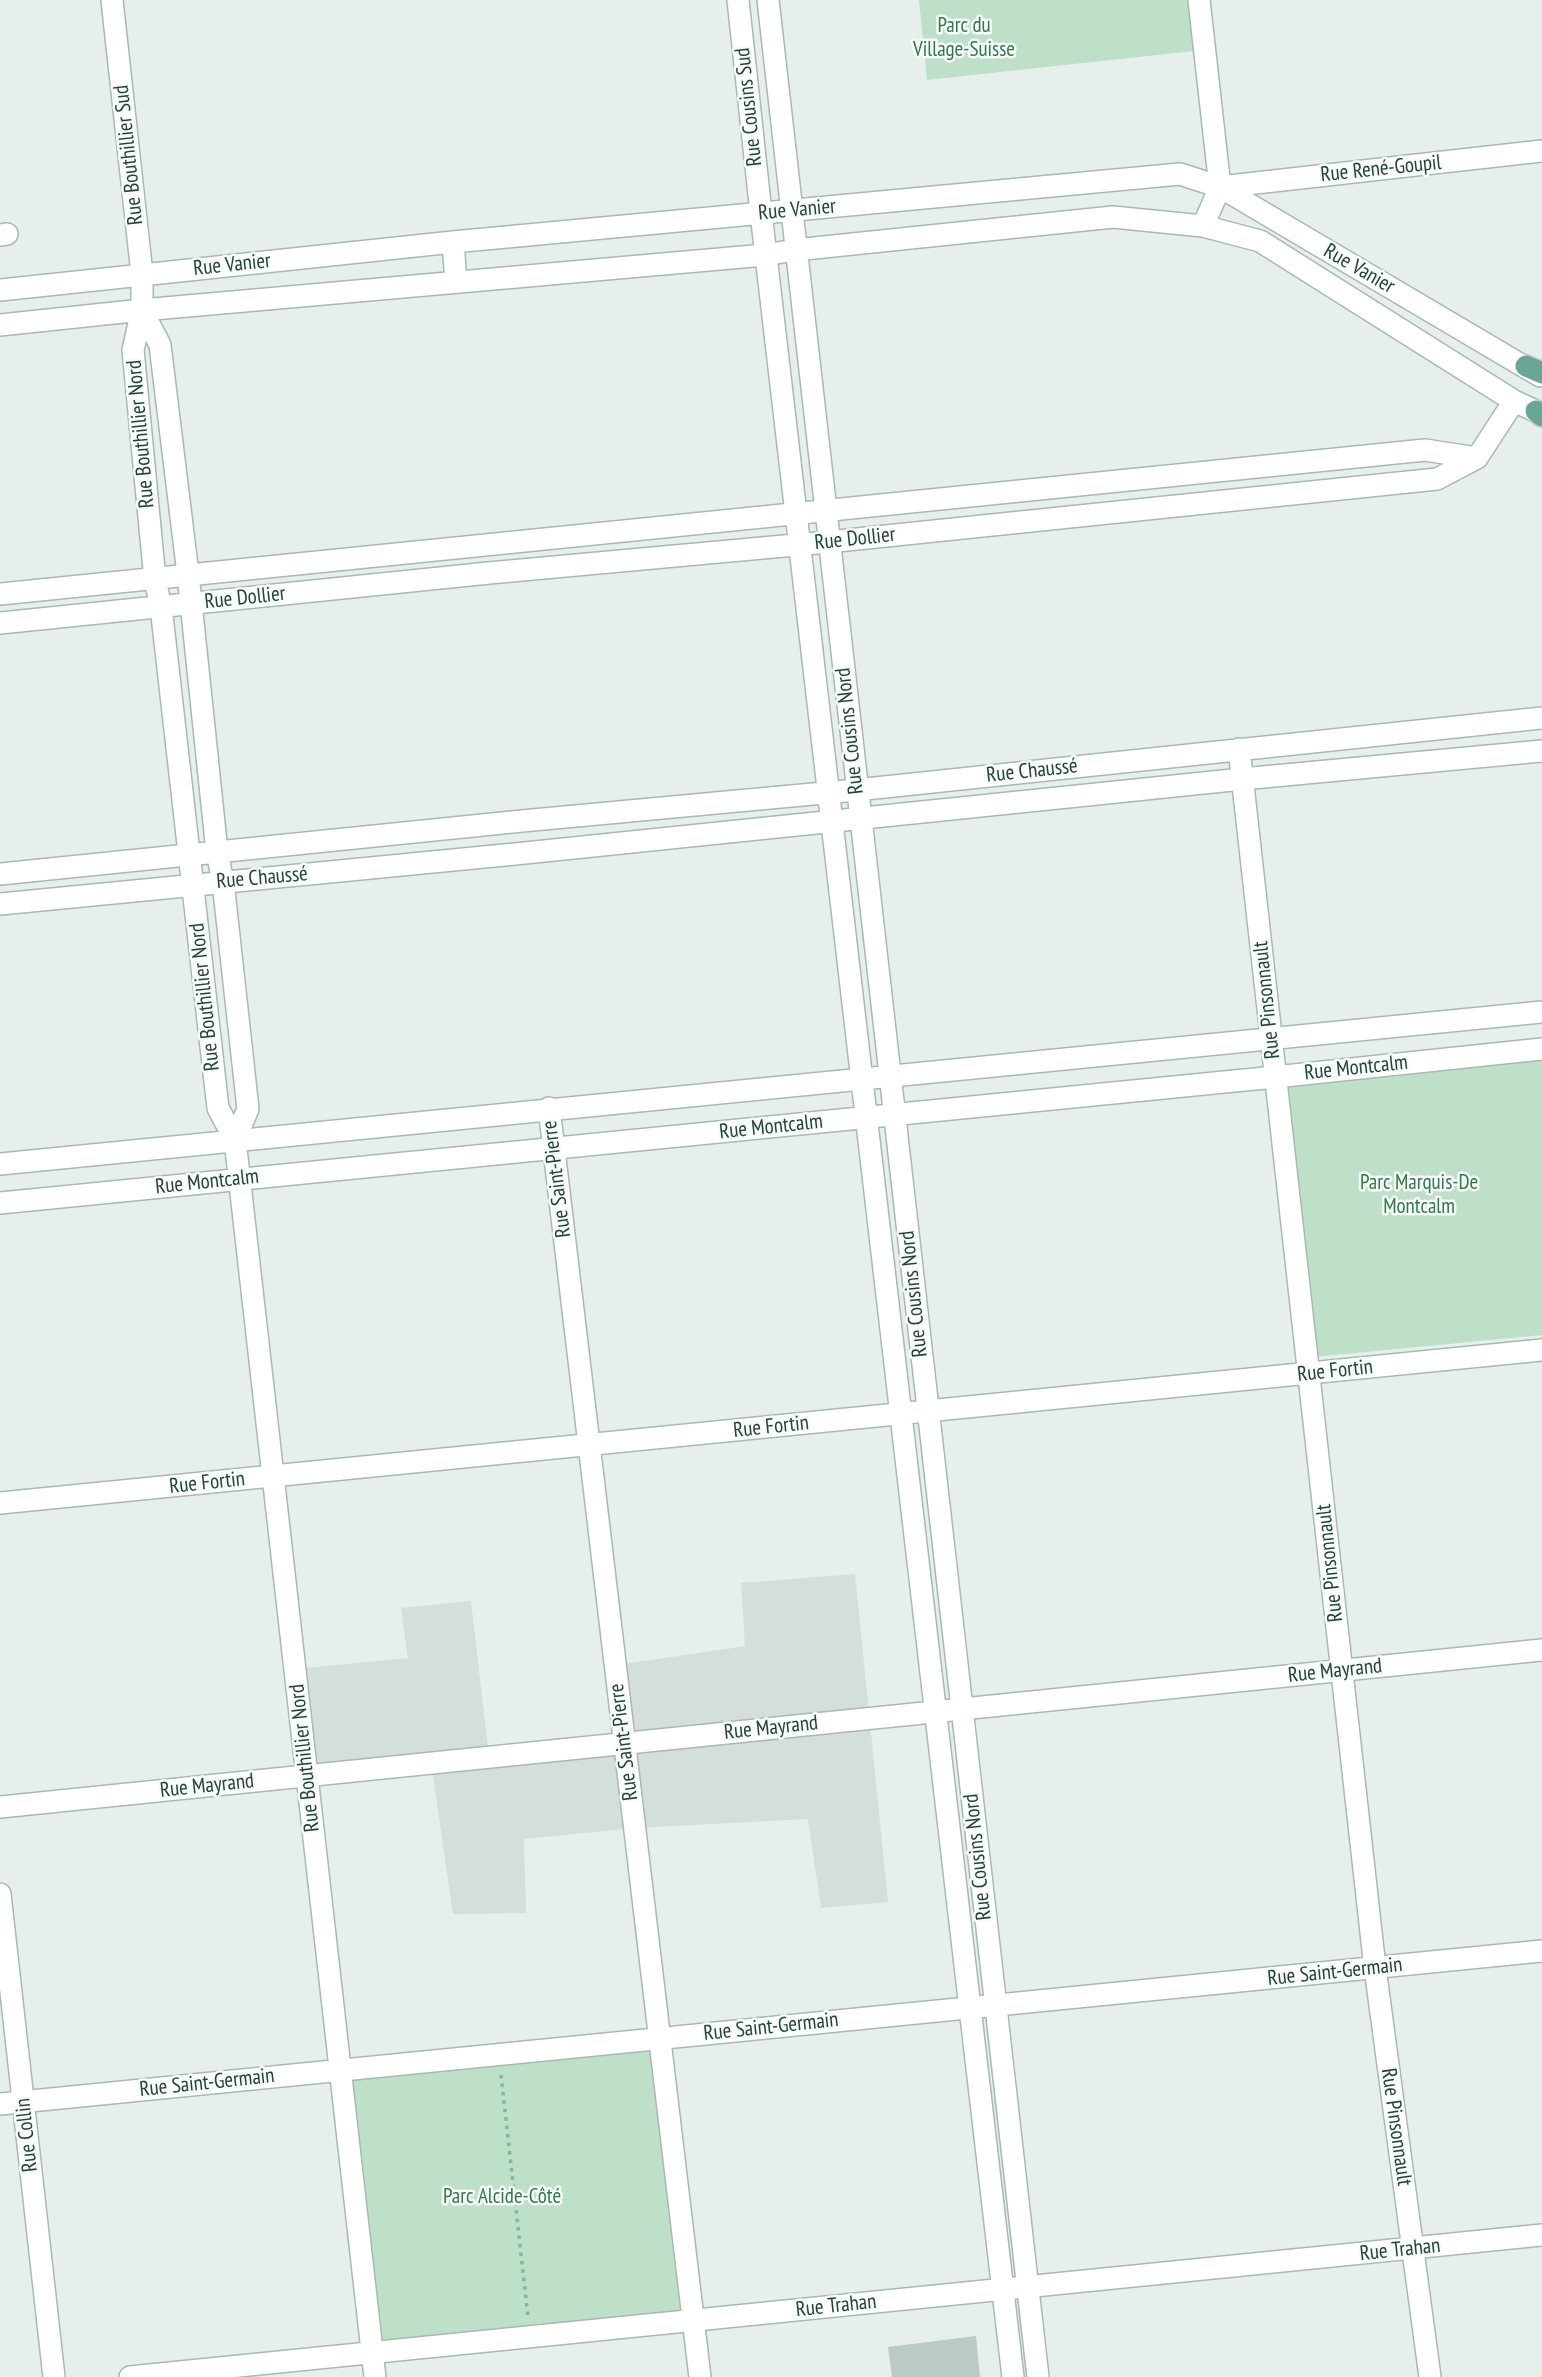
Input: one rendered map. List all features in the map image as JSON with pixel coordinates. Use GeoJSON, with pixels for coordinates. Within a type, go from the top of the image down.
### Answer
{"type":"FeatureCollection","features":[{"type":"Feature","properties":{"kind":"street","name":"Rue Bouthillier Sud"},"geometry":{"type":"LineString","coordinates":[[112,0],[142,274],[142,310]]}},
{"type":"Feature","properties":{"kind":"street","name":"Rue Cousins Sud"},"geometry":{"type":"LineString","coordinates":[[738,0],[761,213]]}},
{"type":"Feature","properties":{"kind":"street","name":"Rue Cousins Sud"},"geometry":{"type":"LineString","coordinates":[[768,0],[790,211]]}},
{"type":"Feature","properties":{"kind":"street"},"geometry":{"type":"LineString","coordinates":[[1199,0],[1220,187],[1202,226]]}},
{"type":"Feature","properties":{"kind":"street","name":"Rue René-Goupil"},"geometry":{"type":"LineString","coordinates":[[1220,187],[1542,151]]}},
{"type":"Feature","properties":{"kind":"street","name":"Rue Vanier"},"geometry":{"type":"LineString","coordinates":[[0,290],[453,242],[1180,174],[1220,187],[1537,372]]}},
{"type":"Feature","properties":{"kind":"street","name":"Rue Cousins Nord"},"geometry":{"type":"LineString","coordinates":[[790,211],[1038,2377]]}},
{"type":"Feature","properties":{"kind":"street","name":"Rue Cousins Nord"},"geometry":{"type":"LineString","coordinates":[[761,213],[1013,2377]]}},
{"type":"Feature","properties":{"kind":"street","name":"Rue Vanier"},"geometry":{"type":"LineString","coordinates":[[0,325],[765,255],[1113,217],[1202,226],[1260,241],[1514,401],[1540,413]]}},
{"type":"Feature","properties":{"kind":"street"},"geometry":{"type":"LineString","coordinates":[[453,242],[456,282]]}},
{"type":"Feature","properties":{"kind":"street","name":"Rue Bouthillier Nord"},"geometry":{"type":"LineString","coordinates":[[142,310],[160,345],[188,575],[217,852],[223,882],[248,1109],[235,1140]]}},
{"type":"Feature","properties":{"kind":"street","name":"Rue Bouthillier Nord"},"geometry":{"type":"LineString","coordinates":[[142,310],[133,350],[155,580],[218,1108],[235,1140],[240,1179],[375,2377]]}},
{"type":"Feature","properties":{"kind":"street","name":"Rue Dollier"},"geometry":{"type":"LineString","coordinates":[[0,623],[1437,479],[1477,458],[1514,401]]}},
{"type":"Feature","properties":{"kind":"street","name":"Rue Dollier"},"geometry":{"type":"LineString","coordinates":[[0,594],[1425,450],[1477,458]]}},
{"type":"Feature","properties":{"kind":"street"},"geometry":{"type":"LineString","coordinates":[[1217,472],[1220,502]]}},
{"type":"Feature","properties":{"kind":"street"},"geometry":{"type":"LineString","coordinates":[[487,546],[489,573]]}},
{"type":"Feature","properties":{"kind":"street","name":"Rue Chaussé"},"geometry":{"type":"LineString","coordinates":[[0,874],[856,790],[1542,718]]}},
{"type":"Feature","properties":{"kind":"street","name":"Rue Pinsonnault"},"geometry":{"type":"LineString","coordinates":[[1239,749],[1375,1968],[1430,2377]]}},
{"type":"Feature","properties":{"kind":"street","name":"Rue Chaussé"},"geometry":{"type":"LineString","coordinates":[[0,904],[1542,751]]}},
{"type":"Feature","properties":{"kind":"street"},"geometry":{"type":"LineString","coordinates":[[522,821],[524,853]]}},
{"type":"Feature","properties":{"kind":"street","name":"Rue Montcalm"},"geometry":{"type":"LineString","coordinates":[[0,1164],[1542,1012]]}},
{"type":"Feature","properties":{"kind":"street","name":"Rue Montcalm"},"geometry":{"type":"LineString","coordinates":[[0,1203],[1542,1049]]}},
{"type":"Feature","properties":{"kind":"street","name":"Rue Saint-Pierre"},"geometry":{"type":"LineString","coordinates":[[549,1108],[700,2377]]}},
{"type":"Feature","properties":{"kind":"street","name":"Rue Fortin"},"geometry":{"type":"LineString","coordinates":[[0,1503],[1542,1350]]}},
{"type":"Feature","properties":{"kind":"street","name":"Rue Mayrand"},"geometry":{"type":"LineString","coordinates":[[0,1807],[1542,1650]]}},
{"type":"Feature","properties":{"kind":"street","name":"Rue Collin"},"geometry":{"type":"LineString","coordinates":[[0,1894],[54,2377]]}},
{"type":"Feature","properties":{"kind":"street","name":"Rue Saint-Germain"},"geometry":{"type":"LineString","coordinates":[[0,2104],[1542,1951]]}},
{"type":"Feature","properties":{"kind":"street","name":"Rue Trahan"},"geometry":{"type":"LineString","coordinates":[[130,2377],[1542,2235]]}},
{"type":"Feature","properties":{"kind":"path"},"geometry":{"type":"LineString","coordinates":[[498,2054],[530,2337]]}},
{"type":"Feature","properties":{"kind":"shaded area"},"geometry":{"type":"Polygon","coordinates":[[[855,1574],[888,1902],[821,1908],[808,1819],[635,1828],[524,1839],[526,1913],[453,1914],[431,1763],[307,1776],[295,1669],[408,1658],[401,1608],[471,1601],[490,1765],[624,1743],[604,1667],[745,1646],[741,1583],[855,1574]]]}},
{"type":"Feature","properties":{"kind":"green space","name":"Parc du Village-Suisse"},"geometry":{"type":"Polygon","coordinates":[[[919,0],[1189,0],[1194,51],[927,80],[919,0]]]}},
{"type":"Feature","properties":{"kind":"green space","name":"Parc Marquis-De Montcalm"},"geometry":{"type":"Polygon","coordinates":[[[1542,1057],[1542,1335],[1314,1357],[1283,1084],[1542,1057]]]}},
{"type":"Feature","properties":{"kind":"green space","name":"Parc Alcide-Côté"},"geometry":{"type":"Polygon","coordinates":[[[660,2038],[693,2320],[372,2353],[340,2070],[660,2038]]]}},
{"type":"Feature","properties":{"kind":"building"},"geometry":{"type":"Polygon","coordinates":[[[976,2336],[980,2377],[892,2377],[888,2347],[976,2336]]]}}]}
